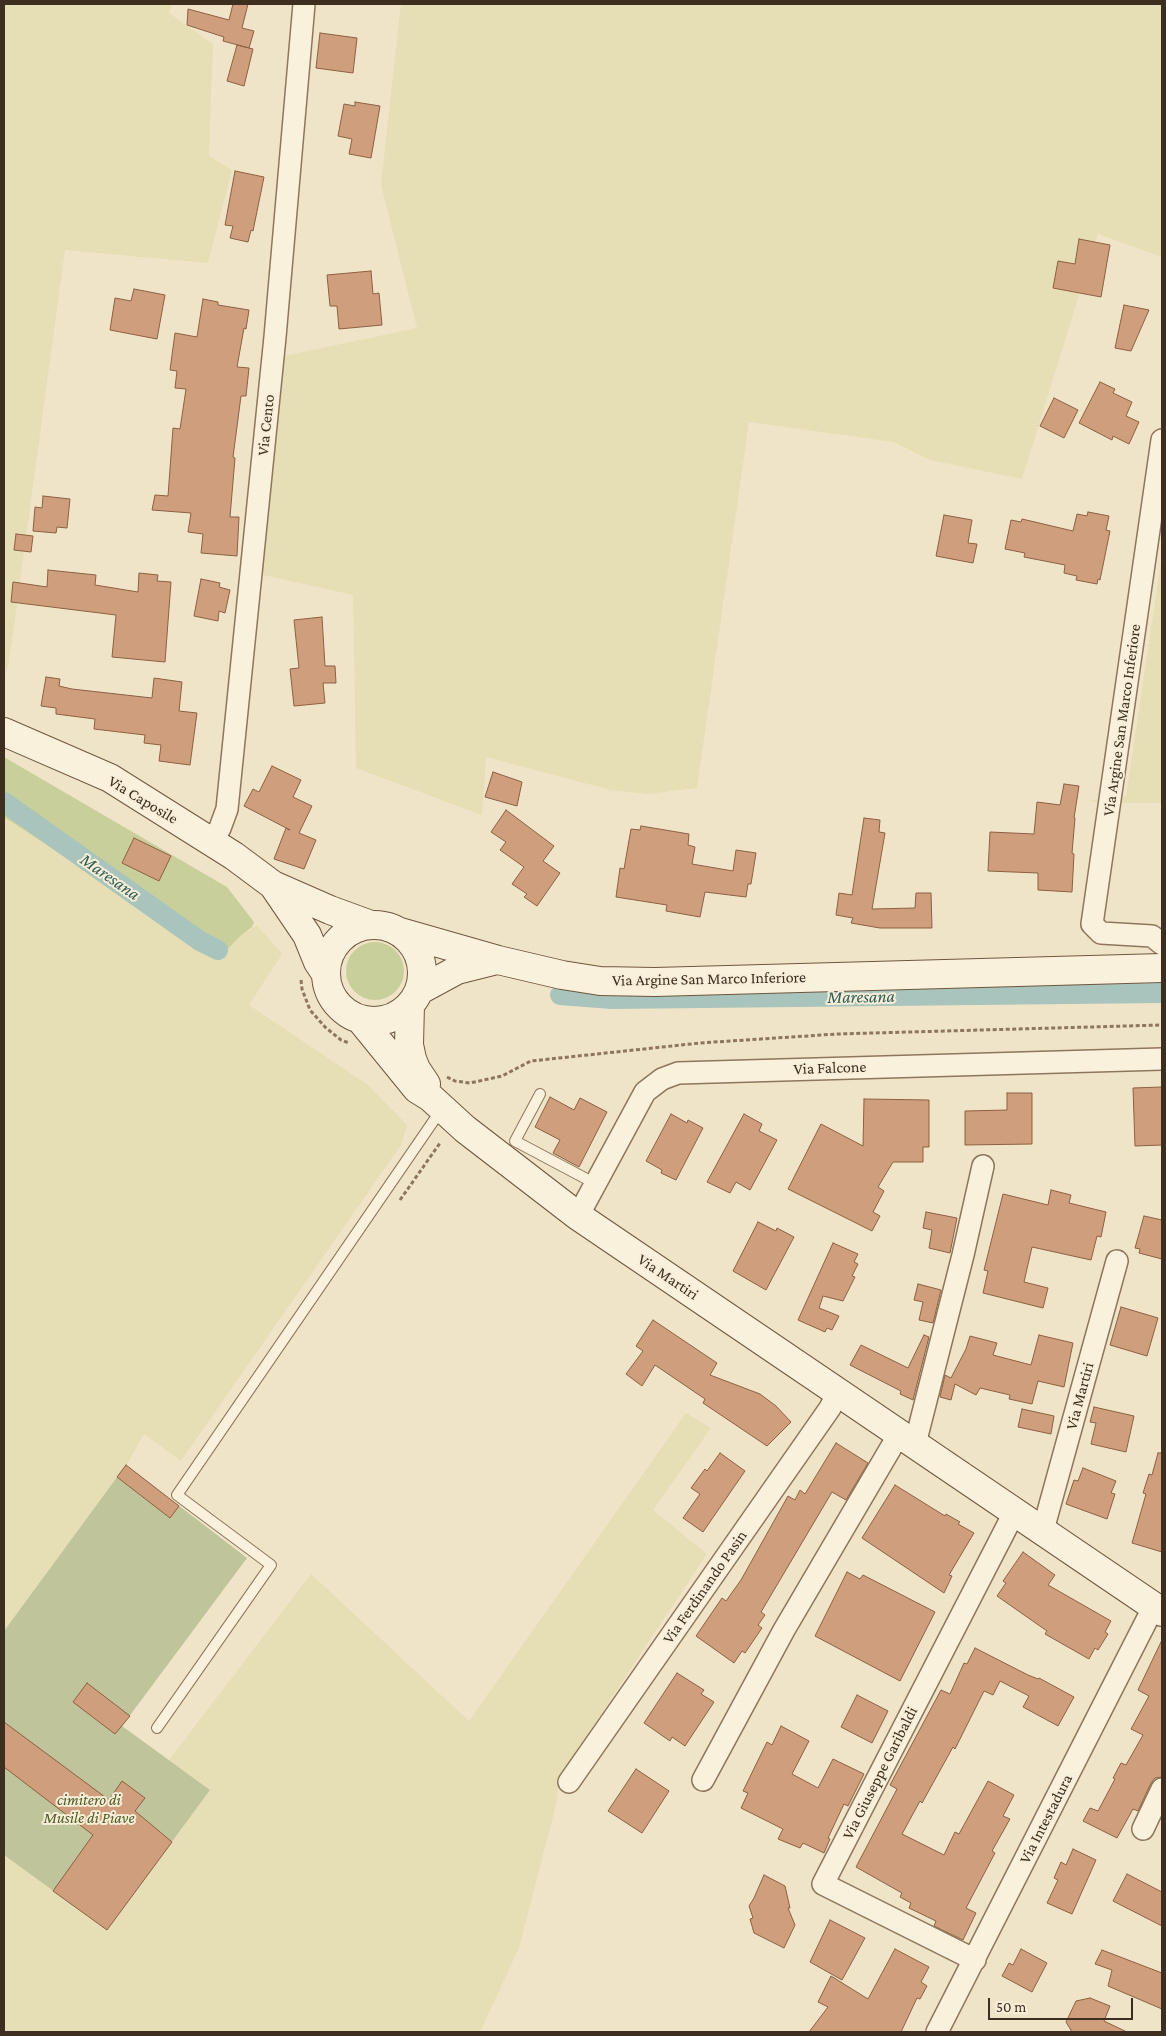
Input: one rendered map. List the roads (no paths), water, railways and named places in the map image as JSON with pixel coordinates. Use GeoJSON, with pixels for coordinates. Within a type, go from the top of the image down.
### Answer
{"type":"FeatureCollection","features":[{"type":"Feature","properties":{"kind":"street","name":"Via Cento"},"geometry":{"type":"LineString","coordinates":[[212,842],[227,809],[275,337],[304,4]]}},
{"type":"Feature","properties":{"kind":"street","name":"Via Argine San Marco Inferiore"},"geometry":{"type":"LineString","coordinates":[[1162,440],[1092,924],[1101,932],[1152,936],[1162,944]]}},
{"type":"Feature","properties":{"kind":"street","name":"Via Caposile"},"geometry":{"type":"LineString","coordinates":[[4,732],[110,778],[212,842],[273,885],[330,910],[371,925]]}},
{"type":"Feature","properties":{"kind":"street","name":"Via Caposile"},"geometry":{"type":"LineString","coordinates":[[273,885],[307,935],[318,962],[326,974]]}},
{"type":"Feature","properties":{"kind":"street","name":"Via Argine San Marco Inferiore"},"geometry":{"type":"LineString","coordinates":[[371,925],[388,926],[400,932],[498,960],[562,975],[600,981],[656,982],[1162,968]]}},
{"type":"Feature","properties":{"kind":"street"},"geometry":{"type":"LineString","coordinates":[[360,1019],[350,1015],[337,1004],[329,989],[326,974],[330,954],[339,940],[358,928],[371,925]]}},
{"type":"Feature","properties":{"kind":"street"},"geometry":{"type":"LineString","coordinates":[[400,932],[412,943],[421,959],[423,974],[415,997]]}},
{"type":"Feature","properties":{"kind":"street","name":"Via Argine San Marco Inferiore"},"geometry":{"type":"LineString","coordinates":[[360,1019],[373,1021],[390,1019],[400,1014],[415,997],[457,970],[498,960]]}},
{"type":"Feature","properties":{"kind":"street","name":"Via Martiri"},"geometry":{"type":"LineString","coordinates":[[415,997],[409,1045],[416,1069],[431,1094],[578,1216],[1158,1609]]}},
{"type":"Feature","properties":{"kind":"street","name":"Via Martiri"},"geometry":{"type":"LineString","coordinates":[[360,1019],[417,1090],[431,1094]]}},
{"type":"Feature","properties":{"kind":"street","name":"Via Falcone"},"geometry":{"type":"LineString","coordinates":[[578,1216],[645,1092],[662,1079],[678,1073],[1162,1058]]}},
{"type":"Feature","properties":{"kind":"street"},"geometry":{"type":"LineString","coordinates":[[703,1780],[784,1630],[907,1439],[963,1255],[983,1166]]}},
{"type":"Feature","properties":{"kind":"street","name":"Via Martiri"},"geometry":{"type":"LineString","coordinates":[[1043,1530],[1117,1261]]}},
{"type":"Feature","properties":{"kind":"street","name":"Via Ferdinando Pasin"},"geometry":{"type":"LineString","coordinates":[[569,1782],[830,1408],[838,1392]]}},
{"type":"Feature","properties":{"kind":"street","name":"Via Giuseppe Garibaldi"},"geometry":{"type":"LineString","coordinates":[[974,1960],[823,1884],[1015,1512]]}},
{"type":"Feature","properties":{"kind":"street","name":"Via Intestadura"},"geometry":{"type":"LineString","coordinates":[[937,2032],[1158,1609]]}},
{"type":"Feature","properties":{"kind":"street"},"geometry":{"type":"LineString","coordinates":[[1143,1829],[1162,1789]]}},
{"type":"Feature","properties":{"kind":"lane"},"geometry":{"type":"LineString","coordinates":[[157,1728],[271,1565],[177,1495],[431,1094]]}},
{"type":"Feature","properties":{"kind":"lane"},"geometry":{"type":"LineString","coordinates":[[540,1094],[515,1141],[596,1184]]}},
{"type":"Feature","properties":{"kind":"waterway","name":"Maresana"},"geometry":{"type":"LineString","coordinates":[[4,802],[200,941],[218,950]]}},
{"type":"Feature","properties":{"kind":"waterway","name":"Maresana"},"geometry":{"type":"LineString","coordinates":[[560,995],[612,999],[1162,993]]}},
{"type":"Feature","properties":{"kind":"park label","name":"cimitero di Musile di Piave"},"geometry":{"type":"Point","coordinates":[89,1809]}}]}
